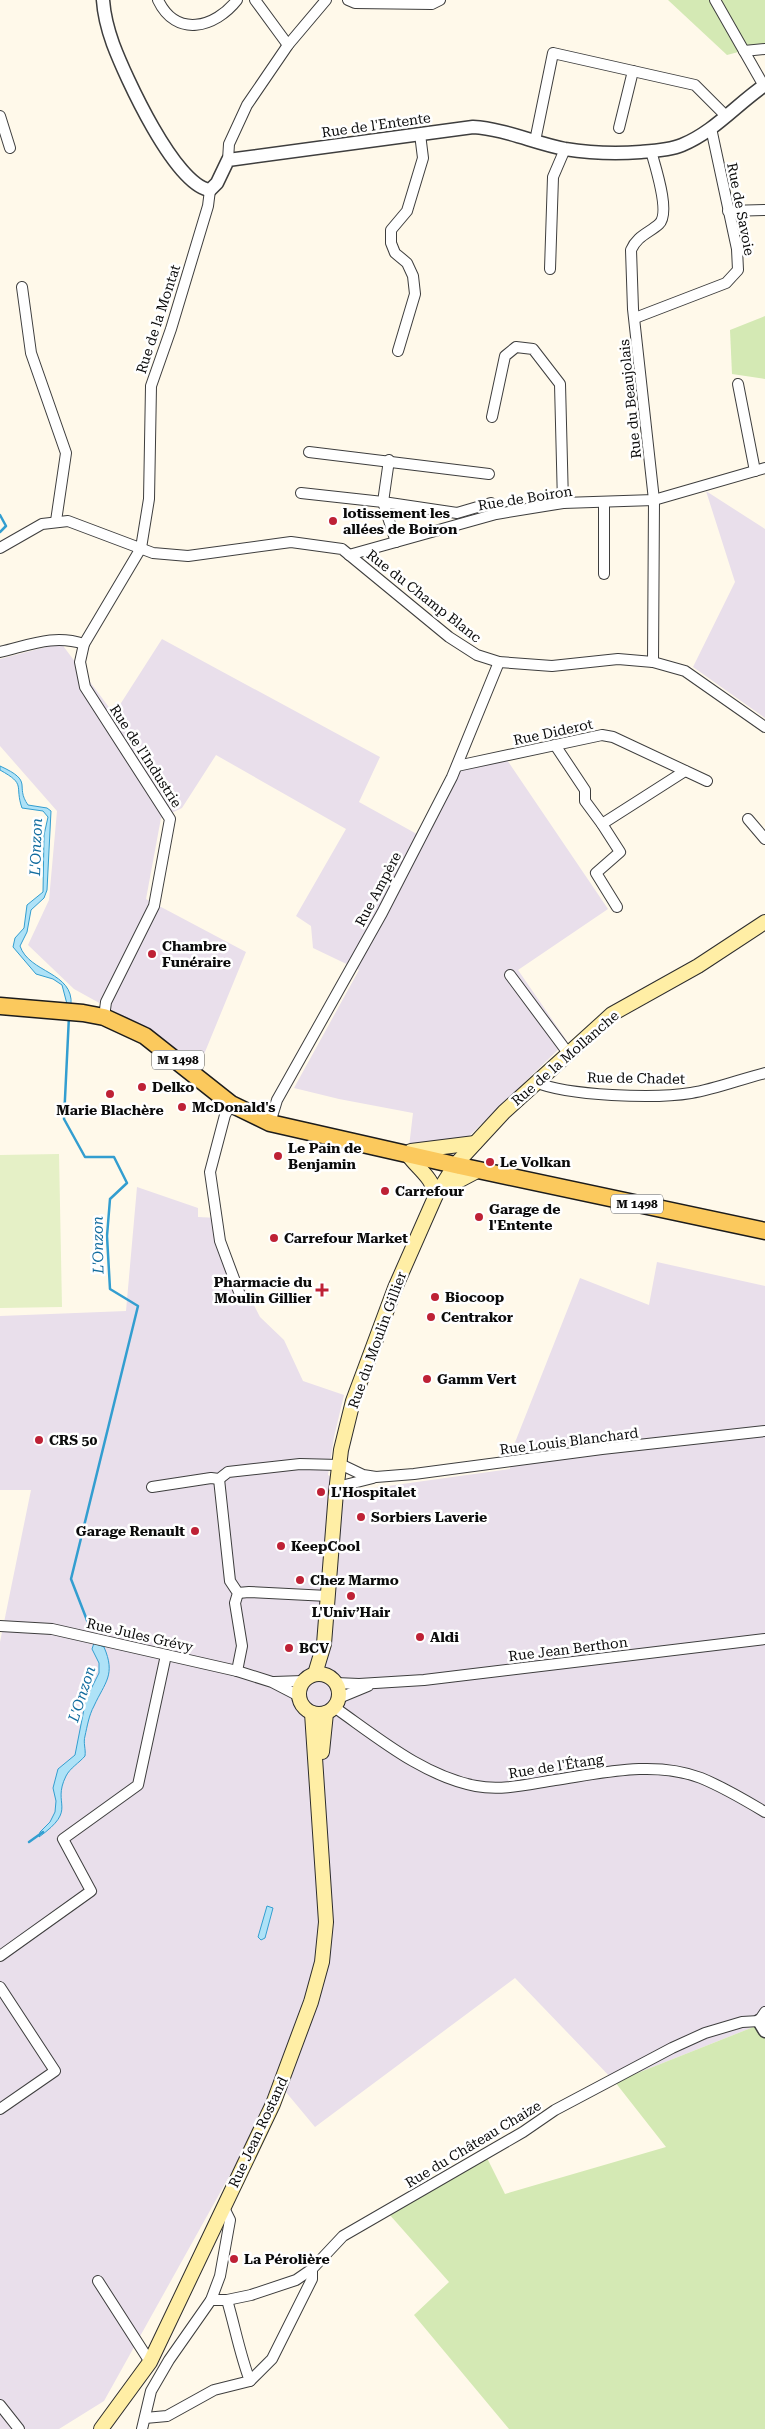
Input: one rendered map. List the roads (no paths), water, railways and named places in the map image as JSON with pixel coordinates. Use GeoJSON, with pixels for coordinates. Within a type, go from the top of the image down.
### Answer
{"type":"FeatureCollection","features":[{"type":"Feature","properties":{"kind":"main road","name":"Rue de la Mollanche"},"geometry":{"type":"LineString","coordinates":[[455,1165],[535,1082],[612,1014],[698,966],[765,922]]}},
{"type":"Feature","properties":{"kind":"main road","name":"M 1498"},"geometry":{"type":"LineString","coordinates":[[0,1006],[71,1012],[104,1017],[146,1036],[231,1104],[270,1122],[455,1165],[765,1231]]}},
{"type":"Feature","properties":{"kind":"main road"},"geometry":{"type":"LineString","coordinates":[[404,1153],[475,1143]]}},
{"type":"Feature","properties":{"kind":"main road"},"geometry":{"type":"LineString","coordinates":[[404,1153],[430,1179],[438,1192],[479,1170]]}},
{"type":"Feature","properties":{"kind":"main road","name":"Rue du Moulin Gillier"},"geometry":{"type":"LineString","coordinates":[[299,1696],[320,1678],[337,1487],[353,1401],[369,1352],[438,1192],[455,1165]]}},
{"type":"Feature","properties":{"kind":"main road","name":"Rue Jean Rostand"},"geometry":{"type":"LineString","coordinates":[[102,2428],[150,2362],[223,2206],[274,2104],[311,2002],[322,1962],[326,1922],[319,1810],[328,1708],[320,1678]]}},
{"type":"Feature","properties":{"kind":"main road"},"geometry":{"type":"LineString","coordinates":[[299,1696],[302,1703],[328,1708]]}},
{"type":"Feature","properties":{"kind":"street"},"geometry":{"type":"LineString","coordinates":[[103,0],[112,43],[126,75],[160,139],[181,170],[204,189],[210,190],[217,183],[228,160],[228,144],[247,106],[288,45],[326,0]]}},
{"type":"Feature","properties":{"kind":"street"},"geometry":{"type":"LineString","coordinates":[[158,0],[164,12],[179,22],[204,25],[228,12],[238,0]]}},
{"type":"Feature","properties":{"kind":"street"},"geometry":{"type":"LineString","coordinates":[[255,0],[288,45]]}},
{"type":"Feature","properties":{"kind":"street"},"geometry":{"type":"LineString","coordinates":[[348,0],[355,3],[432,4],[440,0]]}},
{"type":"Feature","properties":{"kind":"street"},"geometry":{"type":"LineString","coordinates":[[715,0],[764,86]]}},
{"type":"Feature","properties":{"kind":"street"},"geometry":{"type":"LineString","coordinates":[[744,51],[765,49]]}},
{"type":"Feature","properties":{"kind":"street"},"geometry":{"type":"LineString","coordinates":[[534,141],[553,53],[695,85],[726,116]]}},
{"type":"Feature","properties":{"kind":"street"},"geometry":{"type":"LineString","coordinates":[[619,128],[633,71]]}},
{"type":"Feature","properties":{"kind":"street","name":"Rue de l'Entente"},"geometry":{"type":"LineString","coordinates":[[228,160],[420,134],[483,128],[493,128],[534,141],[565,148],[613,154],[651,151],[681,145],[711,128],[764,86]]}},
{"type":"Feature","properties":{"kind":"street"},"geometry":{"type":"LineString","coordinates":[[0,116],[10,148]]}},
{"type":"Feature","properties":{"kind":"street","name":"Rue de Savoie"},"geometry":{"type":"LineString","coordinates":[[635,318],[726,283],[738,270],[737,249],[711,128]]}},
{"type":"Feature","properties":{"kind":"street"},"geometry":{"type":"LineString","coordinates":[[398,351],[415,294],[413,276],[407,263],[395,253],[391,243],[391,230],[407,212],[421,167],[423,158],[420,134]]}},
{"type":"Feature","properties":{"kind":"street"},"geometry":{"type":"LineString","coordinates":[[550,270],[553,177],[565,148]]}},
{"type":"Feature","properties":{"kind":"street","name":"Rue du Beaujolais"},"geometry":{"type":"LineString","coordinates":[[651,151],[665,212],[661,222],[635,241],[631,250],[635,318],[654,500],[653,662]]}},
{"type":"Feature","properties":{"kind":"street","name":"Rue de la Montat"},"geometry":{"type":"LineString","coordinates":[[141,548],[149,499],[151,386],[171,329],[208,206],[210,190]]}},
{"type":"Feature","properties":{"kind":"street"},"geometry":{"type":"LineString","coordinates":[[728,211],[765,210]]}},
{"type":"Feature","properties":{"kind":"street"},"geometry":{"type":"LineString","coordinates":[[0,548],[42,524],[56,521],[66,453],[31,354],[22,287]]}},
{"type":"Feature","properties":{"kind":"street"},"geometry":{"type":"LineString","coordinates":[[492,417],[505,356],[516,347],[533,349],[560,384],[563,503]]}},
{"type":"Feature","properties":{"kind":"street"},"geometry":{"type":"LineString","coordinates":[[738,384],[762,470]]}},
{"type":"Feature","properties":{"kind":"street"},"geometry":{"type":"LineString","coordinates":[[309,452],[389,460],[489,474]]}},
{"type":"Feature","properties":{"kind":"street"},"geometry":{"type":"LineString","coordinates":[[389,460],[383,502],[396,542]]}},
{"type":"Feature","properties":{"kind":"street","name":"Rue de Boiron"},"geometry":{"type":"LineString","coordinates":[[349,555],[439,528],[496,514],[563,503],[654,500],[762,470]]}},
{"type":"Feature","properties":{"kind":"street"},"geometry":{"type":"LineString","coordinates":[[301,493],[383,502],[457,513],[491,503]]}},
{"type":"Feature","properties":{"kind":"street"},"geometry":{"type":"LineString","coordinates":[[604,502],[604,574]]}},
{"type":"Feature","properties":{"kind":"street","name":"Rue du Champ Blanc"},"geometry":{"type":"LineString","coordinates":[[56,521],[68,521],[153,553],[188,556],[291,542],[342,549],[450,638],[477,655],[499,662],[552,666],[618,659],[653,662],[685,670],[765,727]]}},
{"type":"Feature","properties":{"kind":"street","name":"Rue de l'Industrie"},"geometry":{"type":"LineString","coordinates":[[104,1017],[106,1002],[154,906],[170,819],[85,687],[80,662],[84,644],[141,548]]}},
{"type":"Feature","properties":{"kind":"street"},"geometry":{"type":"LineString","coordinates":[[0,652],[53,639],[70,639],[84,644]]}},
{"type":"Feature","properties":{"kind":"street","name":"Rue Ampère"},"geometry":{"type":"LineString","coordinates":[[270,1122],[276,1100],[382,913],[457,766],[499,662]]}},
{"type":"Feature","properties":{"kind":"street","name":"Rue Diderot"},"geometry":{"type":"LineString","coordinates":[[457,766],[602,735],[613,737],[707,781]]}},
{"type":"Feature","properties":{"kind":"street"},"geometry":{"type":"LineString","coordinates":[[556,745],[585,790],[585,801],[620,852],[596,873],[617,906]]}},
{"type":"Feature","properties":{"kind":"street"},"geometry":{"type":"LineString","coordinates":[[602,824],[685,771]]}},
{"type":"Feature","properties":{"kind":"street"},"geometry":{"type":"LineString","coordinates":[[748,819],[765,839]]}},
{"type":"Feature","properties":{"kind":"street"},"geometry":{"type":"LineString","coordinates":[[510,975],[568,1053]]}},
{"type":"Feature","properties":{"kind":"street","name":"Rue de Chadet"},"geometry":{"type":"LineString","coordinates":[[535,1082],[558,1090],[609,1094],[675,1095],[693,1093],[765,1073]]}},
{"type":"Feature","properties":{"kind":"street"},"geometry":{"type":"LineString","coordinates":[[231,1104],[225,1115],[210,1172],[220,1241],[239,1292]]}},
{"type":"Feature","properties":{"kind":"street","name":"Rue Louis Blanchard"},"geometry":{"type":"LineString","coordinates":[[337,1487],[376,1477],[421,1474],[602,1449],[765,1431]]}},
{"type":"Feature","properties":{"kind":"street"},"geometry":{"type":"LineString","coordinates":[[152,1487],[211,1478],[219,1479],[228,1472],[300,1464],[340,1464]]}},
{"type":"Feature","properties":{"kind":"street","name":"Rue Louis Blanchard"},"geometry":{"type":"LineString","coordinates":[[340,1464],[364,1475],[376,1477]]}},
{"type":"Feature","properties":{"kind":"street"},"geometry":{"type":"LineString","coordinates":[[219,1479],[230,1581],[238,1593]]}},
{"type":"Feature","properties":{"kind":"street"},"geometry":{"type":"LineString","coordinates":[[238,1593],[328,1596]]}},
{"type":"Feature","properties":{"kind":"street"},"geometry":{"type":"LineString","coordinates":[[237,1672],[242,1646],[234,1603],[238,1593]]}},
{"type":"Feature","properties":{"kind":"street","name":"Rue Jules Grévy"},"geometry":{"type":"LineString","coordinates":[[0,1626],[52,1628],[272,1682]]}},
{"type":"Feature","properties":{"kind":"street","name":"Rue Jean Berthon"},"geometry":{"type":"LineString","coordinates":[[272,1682],[320,1678],[373,1683],[424,1680],[765,1639]]}},
{"type":"Feature","properties":{"kind":"street"},"geometry":{"type":"LineString","coordinates":[[0,1956],[91,1891],[63,1838],[138,1785],[166,1655]]}},
{"type":"Feature","properties":{"kind":"street"},"geometry":{"type":"LineString","coordinates":[[272,1682],[299,1696]]}},
{"type":"Feature","properties":{"kind":"street"},"geometry":{"type":"LineString","coordinates":[[328,1708],[373,1683]]}},
{"type":"Feature","properties":{"kind":"street","name":"Rue de l'Étang"},"geometry":{"type":"LineString","coordinates":[[328,1708],[411,1759],[452,1780],[473,1785],[522,1787],[619,1770],[659,1769],[701,1778],[765,1812]]}},
{"type":"Feature","properties":{"kind":"street"},"geometry":{"type":"LineString","coordinates":[[0,1987],[55,2070],[0,2109]]}},
{"type":"Feature","properties":{"kind":"street","name":"Rue du Château Chaize"},"geometry":{"type":"LineString","coordinates":[[211,2300],[227,2300],[251,2295],[296,2280],[312,2269],[343,2236],[523,2132],[555,2110],[672,2048],[705,2033],[742,2022],[763,2021]]}},
{"type":"Feature","properties":{"kind":"street"},"geometry":{"type":"LineString","coordinates":[[142,2429],[151,2391],[169,2360],[211,2300],[220,2276],[230,2220],[223,2206]]}},
{"type":"Feature","properties":{"kind":"street"},"geometry":{"type":"LineString","coordinates":[[145,2418],[167,2416],[214,2390],[250,2381],[272,2359],[312,2279],[312,2269]]}},
{"type":"Feature","properties":{"kind":"street"},"geometry":{"type":"LineString","coordinates":[[98,2281],[150,2362]]}},
{"type":"Feature","properties":{"kind":"street"},"geometry":{"type":"LineString","coordinates":[[227,2300],[237,2332],[242,2359],[250,2381]]}},
{"type":"Feature","properties":{"kind":"street"},"geometry":{"type":"LineString","coordinates":[[0,2404],[19,2429]]}},
{"type":"Feature","properties":{"kind":"water"},"geometry":{"type":"Polygon","coordinates":[[[0,766],[11,771],[21,780],[24,798],[28,805],[47,808],[51,811],[47,890],[44,898],[31,910],[27,932],[20,946],[32,962],[59,979],[66,986],[70,994],[71,1005],[67,1004],[62,985],[53,979],[36,974],[13,947],[15,938],[24,928],[27,905],[43,892],[44,835],[48,817],[43,811],[22,808],[17,783],[0,770],[0,766]]]}},
{"type":"Feature","properties":{"kind":"water"},"geometry":{"type":"Polygon","coordinates":[[[94,1643],[104,1647],[109,1665],[108,1678],[89,1717],[84,1739],[85,1756],[68,1773],[62,1786],[61,1813],[51,1827],[39,1837],[40,1832],[50,1822],[55,1812],[56,1801],[53,1788],[58,1769],[75,1755],[86,1699],[99,1673],[99,1663],[92,1649],[94,1643]]]}},
{"type":"Feature","properties":{"kind":"water"},"geometry":{"type":"Polygon","coordinates":[[[267,1906],[273,1908],[265,1938],[261,1940],[258,1937],[267,1906]]]}},
{"type":"Feature","properties":{"kind":"waterway","name":"L'Onzon"},"geometry":{"type":"LineString","coordinates":[[0,515],[6,526],[0,532]]}},
{"type":"Feature","properties":{"kind":"waterway","name":"L'Onzon"},"geometry":{"type":"LineString","coordinates":[[69,1016],[64,1119],[85,1157],[114,1157],[127,1183],[110,1199],[107,1236],[110,1289],[138,1306],[71,1579],[90,1628]]}},
{"type":"Feature","properties":{"kind":"waterway","name":"L'Onzon"},"geometry":{"type":"LineString","coordinates":[[29,1842],[43,1832]]}},
{"type":"Feature","properties":{"kind":"place","name":"lotissement les allées de Boiron"},"geometry":{"type":"Point","coordinates":[333,521]}},
{"type":"Feature","properties":{"kind":"place","name":"Chambre Funéraire"},"geometry":{"type":"Point","coordinates":[152,954]}},
{"type":"Feature","properties":{"kind":"place","name":"Delko"},"geometry":{"type":"Point","coordinates":[142,1087]}},
{"type":"Feature","properties":{"kind":"place","name":"Marie Blachère"},"geometry":{"type":"Point","coordinates":[110,1094]}},
{"type":"Feature","properties":{"kind":"place","name":"McDonald's"},"geometry":{"type":"Point","coordinates":[182,1107]}},
{"type":"Feature","properties":{"kind":"place","name":"Le Pain de Benjamin"},"geometry":{"type":"Point","coordinates":[278,1156]}},
{"type":"Feature","properties":{"kind":"place","name":"Le Volkan"},"geometry":{"type":"Point","coordinates":[490,1162]}},
{"type":"Feature","properties":{"kind":"place","name":"Carrefour"},"geometry":{"type":"Point","coordinates":[385,1191]}},
{"type":"Feature","properties":{"kind":"place","name":"Garage de l'Entente"},"geometry":{"type":"Point","coordinates":[479,1217]}},
{"type":"Feature","properties":{"kind":"place","name":"Carrefour Market"},"geometry":{"type":"Point","coordinates":[274,1238]}},
{"type":"Feature","properties":{"kind":"place","name":"Pharmacie du Moulin Gillier"},"geometry":{"type":"Point","coordinates":[322,1290]}},
{"type":"Feature","properties":{"kind":"place","name":"Biocoop"},"geometry":{"type":"Point","coordinates":[435,1297]}},
{"type":"Feature","properties":{"kind":"place","name":"Centrakor"},"geometry":{"type":"Point","coordinates":[431,1317]}},
{"type":"Feature","properties":{"kind":"place","name":"Gamm Vert"},"geometry":{"type":"Point","coordinates":[427,1379]}},
{"type":"Feature","properties":{"kind":"place","name":"CRS 50"},"geometry":{"type":"Point","coordinates":[39,1440]}},
{"type":"Feature","properties":{"kind":"place","name":"L'Hospitalet"},"geometry":{"type":"Point","coordinates":[321,1492]}},
{"type":"Feature","properties":{"kind":"place","name":"Sorbiers Laverie"},"geometry":{"type":"Point","coordinates":[361,1517]}},
{"type":"Feature","properties":{"kind":"place","name":"Garage Renault"},"geometry":{"type":"Point","coordinates":[195,1531]}},
{"type":"Feature","properties":{"kind":"place","name":"KeepCool"},"geometry":{"type":"Point","coordinates":[281,1546]}},
{"type":"Feature","properties":{"kind":"place","name":"Chez Marmo"},"geometry":{"type":"Point","coordinates":[300,1580]}},
{"type":"Feature","properties":{"kind":"place","name":"L'Univ’Hair"},"geometry":{"type":"Point","coordinates":[351,1596]}},
{"type":"Feature","properties":{"kind":"place","name":"Aldi"},"geometry":{"type":"Point","coordinates":[420,1637]}},
{"type":"Feature","properties":{"kind":"place","name":"BCV"},"geometry":{"type":"Point","coordinates":[289,1648]}},
{"type":"Feature","properties":{"kind":"place","name":"La Pérolière"},"geometry":{"type":"Point","coordinates":[234,2259]}}]}
